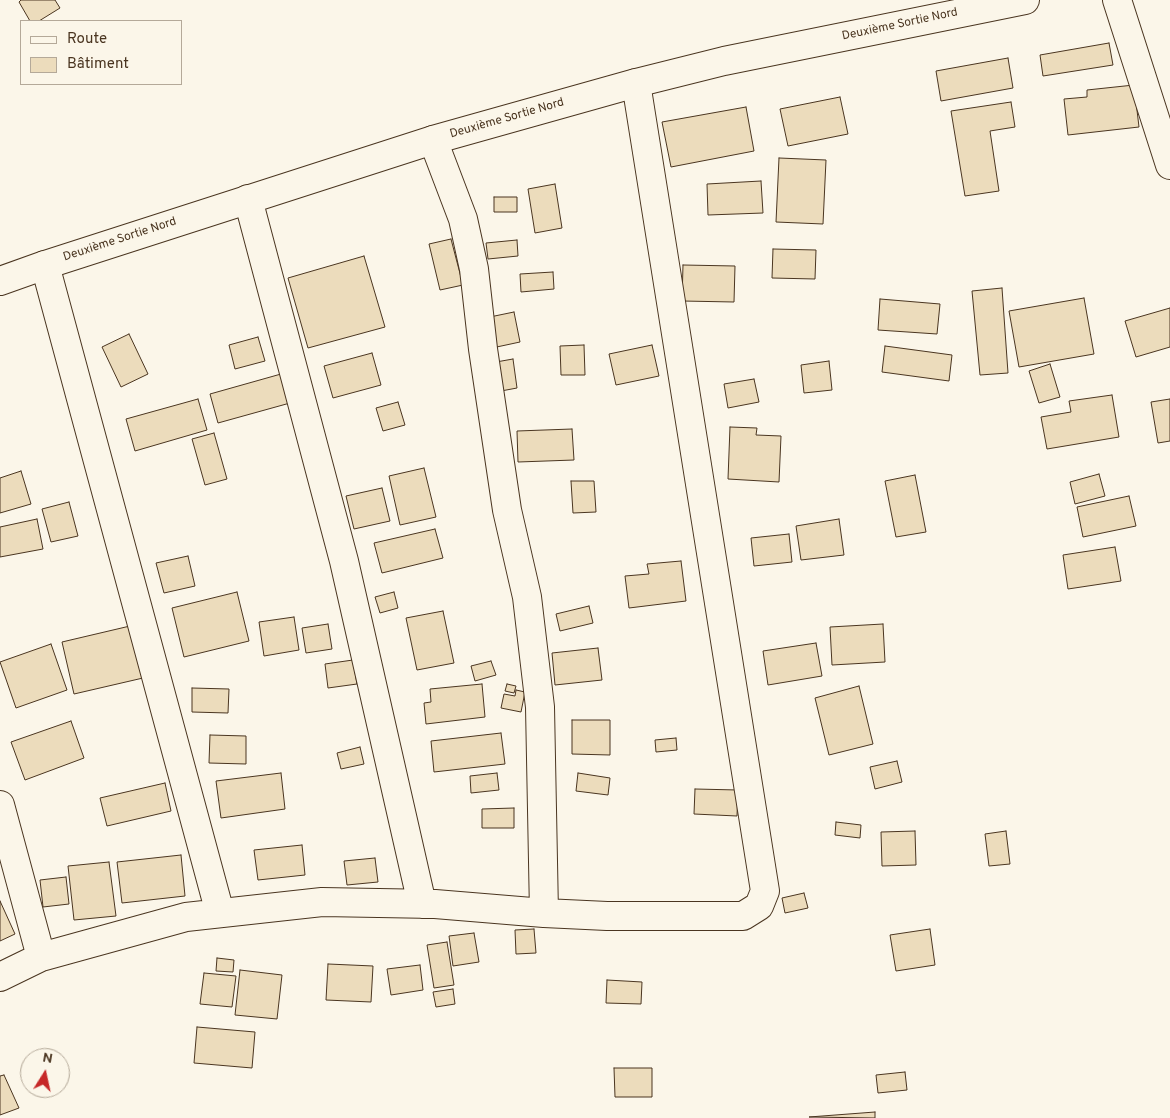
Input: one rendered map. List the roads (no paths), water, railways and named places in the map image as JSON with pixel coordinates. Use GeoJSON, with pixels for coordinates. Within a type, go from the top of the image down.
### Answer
{"type":"FeatureCollection","features":[{"type":"Feature","properties":{"kind":"street","name":"Deuxième Sortie Nord"},"geometry":{"type":"LineString","coordinates":[[0,281],[433,140],[636,83],[948,7],[1025,0]]}},
{"type":"Feature","properties":{"kind":"street"},"geometry":{"type":"LineString","coordinates":[[1117,0],[1170,165]]}},
{"type":"Feature","properties":{"kind":"street"},"geometry":{"type":"LineString","coordinates":[[0,977],[41,957],[186,917],[322,902],[435,904],[608,916],[743,916],[759,906],[765,891],[636,83]]}},
{"type":"Feature","properties":{"kind":"street"},"geometry":{"type":"LineString","coordinates":[[433,140],[463,219],[474,269],[483,349],[507,510],[527,597],[540,707],[544,913]]}},
{"type":"Feature","properties":{"kind":"street"},"geometry":{"type":"LineString","coordinates":[[248,199],[344,561],[422,904]]}},
{"type":"Feature","properties":{"kind":"street"},"geometry":{"type":"LineString","coordinates":[[45,265],[220,913]]}},
{"type":"Feature","properties":{"kind":"street"},"geometry":{"type":"LineString","coordinates":[[0,805],[41,957]]}}]}
